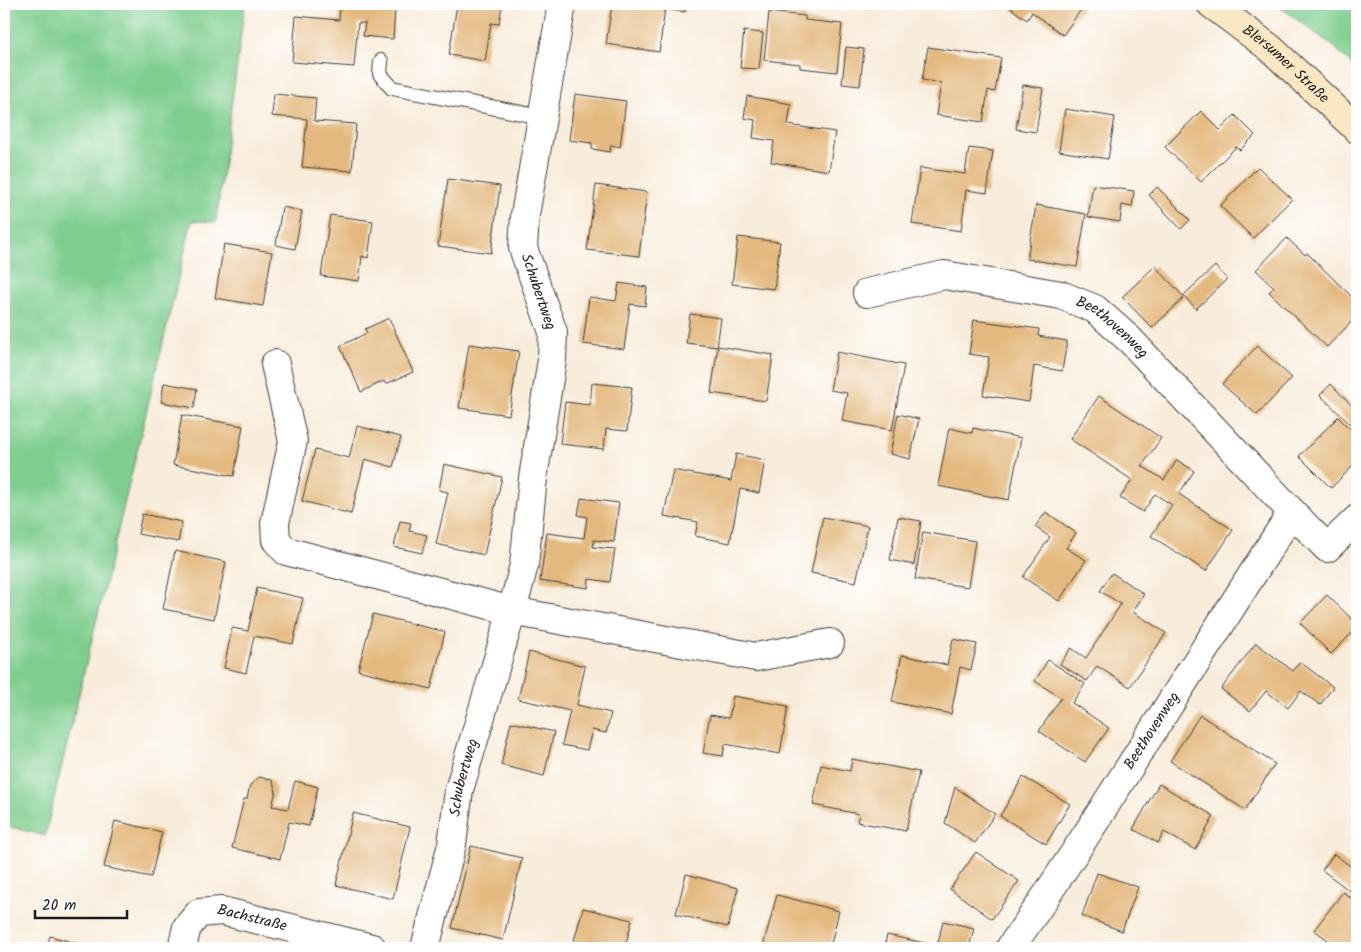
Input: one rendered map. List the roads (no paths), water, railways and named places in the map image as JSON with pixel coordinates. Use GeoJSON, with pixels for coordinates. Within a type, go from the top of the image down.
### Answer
{"type":"FeatureCollection","features":[{"type":"Feature","properties":{"kind":"main road","name":"Blersumer Straße"},"geometry":{"type":"LineString","coordinates":[[1211,4],[1270,48],[1357,129]]}},
{"type":"Feature","properties":{"kind":"street","name":"Schubertweg"},"geometry":{"type":"LineString","coordinates":[[425,948],[452,844],[459,790],[524,565],[533,478],[552,360],[553,332],[523,248],[525,215],[562,4]]}},
{"type":"Feature","properties":{"kind":"street","name":"Beethovenweg"},"geometry":{"type":"LineString","coordinates":[[867,293],[944,275],[1061,295],[1095,309],[1130,340],[1328,548],[1357,518]]}},
{"type":"Feature","properties":{"kind":"street"},"geometry":{"type":"LineString","coordinates":[[275,364],[293,441],[275,523],[276,540],[286,551],[512,611],[756,657],[830,643]]}},
{"type":"Feature","properties":{"kind":"street","name":"Beethovenweg"},"geometry":{"type":"LineString","coordinates":[[1010,948],[1092,826],[1292,512]]}},
{"type":"Feature","properties":{"kind":"street","name":"Bachstraße"},"geometry":{"type":"LineString","coordinates":[[182,948],[187,928],[199,912],[222,911],[372,948]]}},
{"type":"Feature","properties":{"kind":"lane"},"geometry":{"type":"LineString","coordinates":[[381,61],[380,74],[392,88],[542,117]]}}]}
